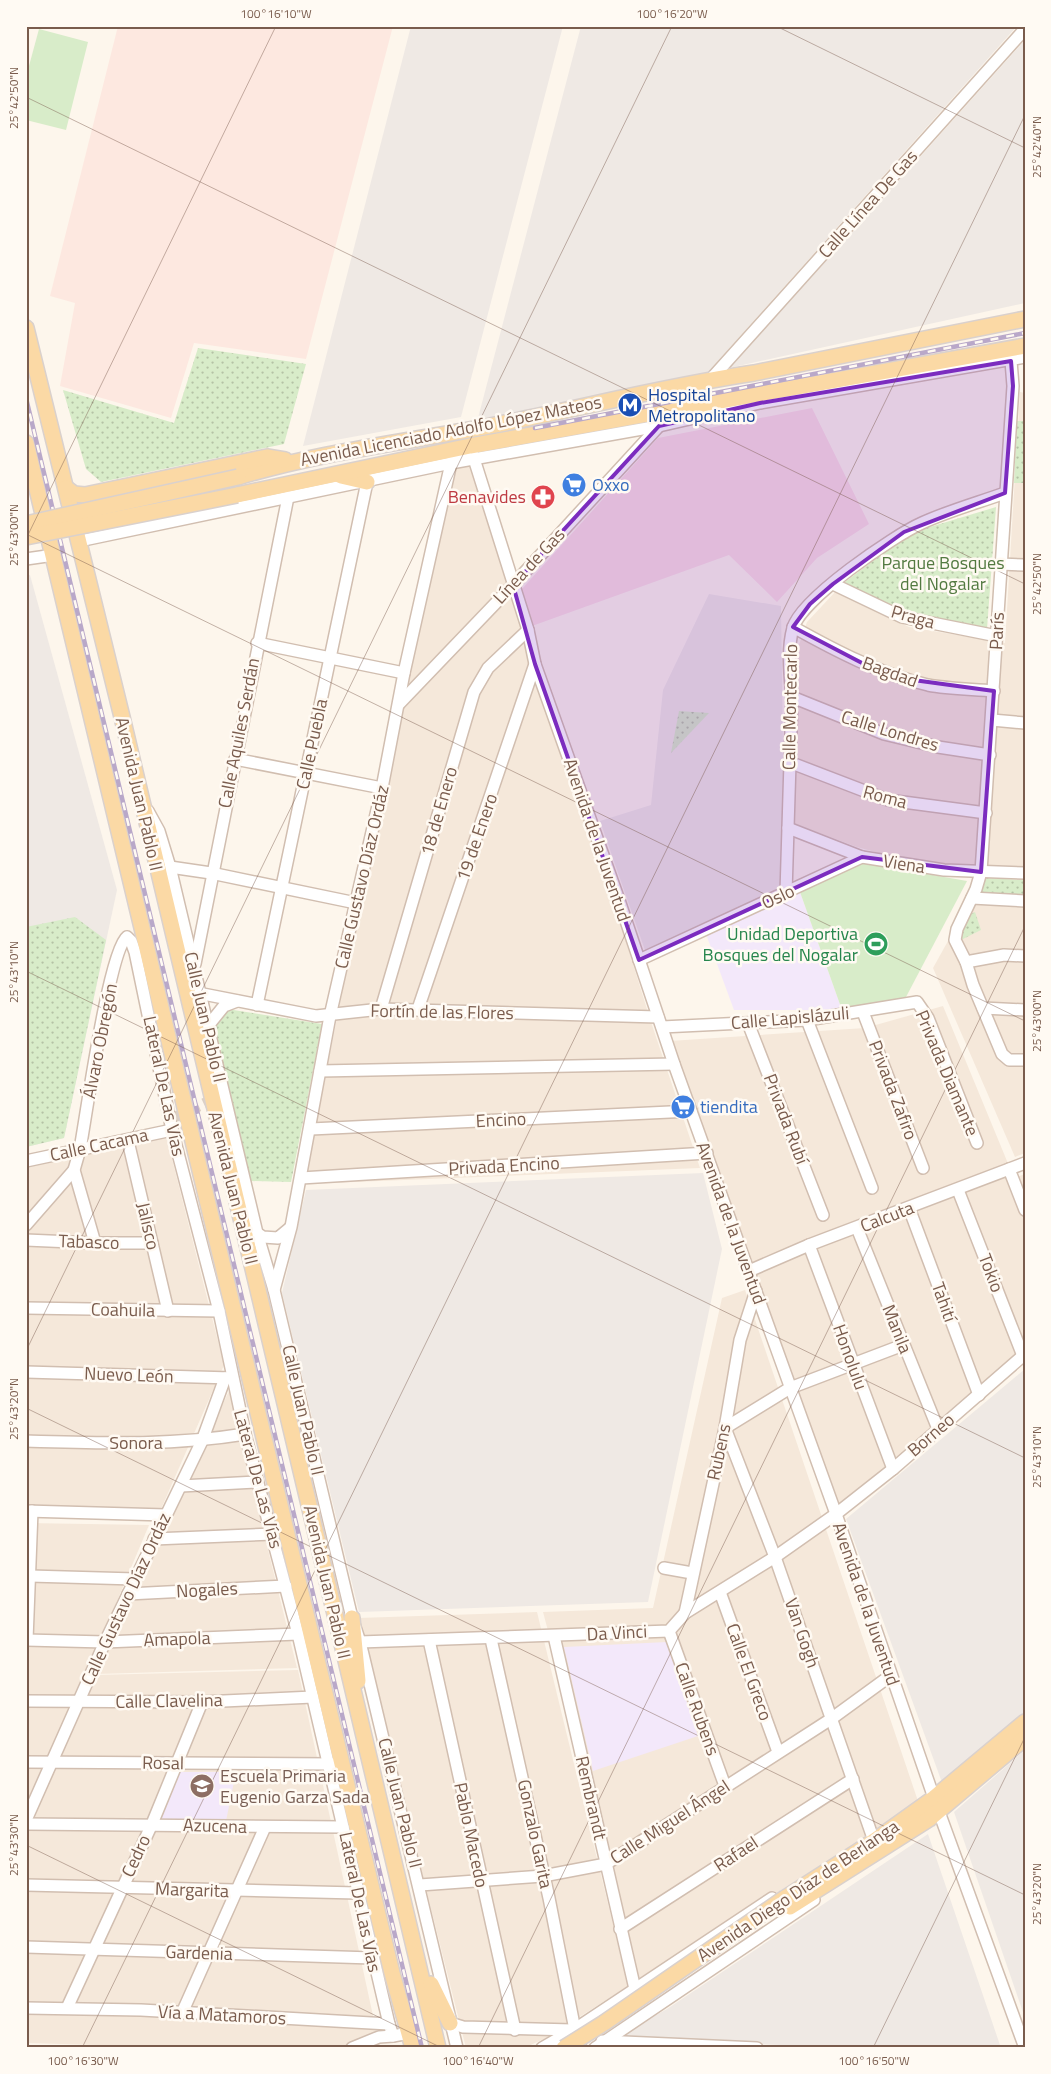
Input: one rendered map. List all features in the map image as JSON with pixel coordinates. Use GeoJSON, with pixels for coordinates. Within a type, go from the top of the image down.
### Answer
{"type":"FeatureCollection","features":[{"type":"Feature","properties":{"kind":"main road","name":"Avenida Licenciado Adolfo López Mateos"},"geometry":{"type":"LineString","coordinates":[[26,524],[238,477],[290,461],[490,426],[711,379],[754,373],[932,336],[1025,319]]}},
{"type":"Feature","properties":{"kind":"main road","name":"Avenida Juan Pablo II"},"geometry":{"type":"LineString","coordinates":[[26,328],[79,541],[438,2048]]}},
{"type":"Feature","properties":{"kind":"main road","name":"Avenida Licenciado Adolfo López Mateos"},"geometry":{"type":"LineString","coordinates":[[26,537],[337,475],[472,453],[951,365],[995,352],[1025,346]]}},
{"type":"Feature","properties":{"kind":"main road"},"geometry":{"type":"LineString","coordinates":[[978,367],[995,352]]}},
{"type":"Feature","properties":{"kind":"main road","name":"Avenida Juan Pablo II"},"geometry":{"type":"LineString","coordinates":[[26,443],[54,554],[336,1764],[413,2048]]}},
{"type":"Feature","properties":{"kind":"main road"},"geometry":{"type":"LineString","coordinates":[[66,488],[78,495],[94,494],[267,457],[290,461]]}},
{"type":"Feature","properties":{"kind":"main road"},"geometry":{"type":"LineString","coordinates":[[337,475],[367,482]]}},
{"type":"Feature","properties":{"kind":"main road"},"geometry":{"type":"LineString","coordinates":[[352,1618],[359,1717]]}},
{"type":"Feature","properties":{"kind":"main road","name":"Avenida Diego Díaz de Berlanga"},"geometry":{"type":"LineString","coordinates":[[837,1871],[874,1841],[936,1805],[1025,1722]]}},
{"type":"Feature","properties":{"kind":"main road","name":"Avenida Diego Díaz de Berlanga"},"geometry":{"type":"LineString","coordinates":[[564,2048],[936,1805],[1025,1738]]}},
{"type":"Feature","properties":{"kind":"main road","name":"Avenida Diego Díaz de Berlanga"},"geometry":{"type":"LineString","coordinates":[[580,2040],[788,1902]]}},
{"type":"Feature","properties":{"kind":"main road"},"geometry":{"type":"LineString","coordinates":[[418,1962],[450,2023]]}},
{"type":"Feature","properties":{"kind":"street","name":"Calle Línea De Gas"},"geometry":{"type":"LineString","coordinates":[[711,379],[1025,29]]}},
{"type":"Feature","properties":{"kind":"street"},"geometry":{"type":"LineString","coordinates":[[932,336],[942,330],[1025,312]]}},
{"type":"Feature","properties":{"kind":"street"},"geometry":{"type":"LineString","coordinates":[[79,541],[101,538],[451,464],[472,453],[658,426],[760,403],[951,365],[978,367],[1025,357]]}},
{"type":"Feature","properties":{"kind":"street","name":"París"},"geometry":{"type":"LineString","coordinates":[[1011,361],[1019,386],[1005,493],[990,755],[981,872],[972,898],[955,935],[957,945],[966,962],[1002,1054],[1010,1060],[1025,1060]]}},
{"type":"Feature","properties":{"kind":"street","name":"Línea de Gas"},"geometry":{"type":"LineString","coordinates":[[398,705],[513,585],[658,426]]}},
{"type":"Feature","properties":{"kind":"street","name":"Avenida de la Juventud"},"geometry":{"type":"LineString","coordinates":[[472,453],[528,630],[535,664],[674,1064],[836,1514],[890,1676],[1024,2048]]}},
{"type":"Feature","properties":{"kind":"street","name":"Calle Gustavo Díaz Ordáz"},"geometry":{"type":"LineString","coordinates":[[274,1290],[291,1227],[311,1129],[330,1016],[382,788],[404,673],[451,464]]}},
{"type":"Feature","properties":{"kind":"street","name":"Calle Puebla"},"geometry":{"type":"LineString","coordinates":[[257,1005],[367,482]]}},
{"type":"Feature","properties":{"kind":"street","name":"Calle Montecarlo"},"geometry":{"type":"LineString","coordinates":[[786,893],[792,697],[790,665],[793,627],[810,604],[833,584],[873,552],[904,532],[922,523],[1005,493]]}},
{"type":"Feature","properties":{"kind":"street"},"geometry":{"type":"LineString","coordinates":[[94,494],[87,509],[87,518],[90,526],[101,538]]}},
{"type":"Feature","properties":{"kind":"street","name":"Calle Aquiles Serdán"},"geometry":{"type":"LineString","coordinates":[[194,970],[211,873],[288,497]]}},
{"type":"Feature","properties":{"kind":"street"},"geometry":{"type":"LineString","coordinates":[[26,559],[54,554]]}},
{"type":"Feature","properties":{"kind":"street"},"geometry":{"type":"LineString","coordinates":[[1000,564],[1025,565]]}},
{"type":"Feature","properties":{"kind":"street","name":"Praga"},"geometry":{"type":"LineString","coordinates":[[833,584],[902,617],[997,636]]}},
{"type":"Feature","properties":{"kind":"street","name":"Bagdad"},"geometry":{"type":"LineString","coordinates":[[793,627],[862,663],[906,679],[930,685],[994,691]]}},
{"type":"Feature","properties":{"kind":"street","name":"18 de Enero"},"geometry":{"type":"LineString","coordinates":[[381,1009],[472,697],[488,668],[528,630]]}},
{"type":"Feature","properties":{"kind":"street"},"geometry":{"type":"LineString","coordinates":[[257,643],[404,673]]}},
{"type":"Feature","properties":{"kind":"street","name":"19 de Enero"},"geometry":{"type":"LineString","coordinates":[[418,1009],[535,664]]}},
{"type":"Feature","properties":{"kind":"street","name":"Calle Londres"},"geometry":{"type":"LineString","coordinates":[[792,697],[884,734],[938,747],[990,755]]}},
{"type":"Feature","properties":{"kind":"street"},"geometry":{"type":"LineString","coordinates":[[992,720],[1025,723]]}},
{"type":"Feature","properties":{"kind":"street"},"geometry":{"type":"LineString","coordinates":[[234,758],[382,788]]}},
{"type":"Feature","properties":{"kind":"street","name":"Roma"},"geometry":{"type":"LineString","coordinates":[[789,762],[888,800],[986,813]]}},
{"type":"Feature","properties":{"kind":"street","name":"Calle Juan Pablo II"},"geometry":{"type":"LineString","coordinates":[[142,806],[159,831],[170,867],[222,1095],[256,1233],[274,1290],[352,1618],[360,1642],[420,1885],[457,2048]]}},
{"type":"Feature","properties":{"kind":"street","name":"Viena"},"geometry":{"type":"LineString","coordinates":[[788,828],[862,857],[944,870],[1025,873]]}},
{"type":"Feature","properties":{"kind":"street","name":"Oslo"},"geometry":{"type":"LineString","coordinates":[[639,960],[862,857]]}},
{"type":"Feature","properties":{"kind":"street"},"geometry":{"type":"LineString","coordinates":[[170,867],[211,873],[356,903]]}},
{"type":"Feature","properties":{"kind":"street"},"geometry":{"type":"LineString","coordinates":[[972,898],[1025,901]]}},
{"type":"Feature","properties":{"kind":"street","name":"Lateral De Las Vías"},"geometry":{"type":"LineString","coordinates":[[127,937],[131,941],[135,952],[172,1122],[219,1311],[228,1378],[273,1534],[313,1698],[336,1764],[344,1827],[357,1893],[388,2024]]}},
{"type":"Feature","properties":{"kind":"street","name":"Álvaro Obregón"},"geometry":{"type":"LineString","coordinates":[[74,1170],[80,1149],[109,988],[119,948],[127,937]]}},
{"type":"Feature","properties":{"kind":"street"},"geometry":{"type":"LineString","coordinates":[[966,962],[1004,955],[1025,956]]}},
{"type":"Feature","properties":{"kind":"street","name":"Fortín de las Flores"},"geometry":{"type":"LineString","coordinates":[[198,993],[316,1016],[381,1009],[418,1009],[660,1022]]}},
{"type":"Feature","properties":{"kind":"street"},"geometry":{"type":"LineString","coordinates":[[207,1027],[224,1006],[236,1001]]}},
{"type":"Feature","properties":{"kind":"street","name":"Calle Lapislázuli"},"geometry":{"type":"LineString","coordinates":[[660,1022],[807,1020],[917,1002]]}},
{"type":"Feature","properties":{"kind":"street","name":"Privada Diamante"},"geometry":{"type":"LineString","coordinates":[[917,1002],[928,1018],[977,1144]]}},
{"type":"Feature","properties":{"kind":"street"},"geometry":{"type":"LineString","coordinates":[[983,1008],[1025,1010]]}},
{"type":"Feature","properties":{"kind":"street","name":"Privada Zafiro"},"geometry":{"type":"LineString","coordinates":[[863,1012],[923,1168]]}},
{"type":"Feature","properties":{"kind":"street"},"geometry":{"type":"LineString","coordinates":[[807,1020],[872,1188]]}},
{"type":"Feature","properties":{"kind":"street","name":"Privada Rubí"},"geometry":{"type":"LineString","coordinates":[[748,1022],[823,1215]]}},
{"type":"Feature","properties":{"kind":"street"},"geometry":{"type":"LineString","coordinates":[[320,1072],[674,1064]]}},
{"type":"Feature","properties":{"kind":"street","name":"Encino"},"geometry":{"type":"LineString","coordinates":[[311,1129],[691,1111]]}},
{"type":"Feature","properties":{"kind":"street","name":"Calle Cacama"},"geometry":{"type":"LineString","coordinates":[[26,1161],[128,1141],[172,1122]]}},
{"type":"Feature","properties":{"kind":"street","name":"Jalisco"},"geometry":{"type":"LineString","coordinates":[[128,1141],[168,1311]]}},
{"type":"Feature","properties":{"kind":"street","name":"Privada Encino"},"geometry":{"type":"LineString","coordinates":[[301,1178],[707,1153]]}},
{"type":"Feature","properties":{"kind":"street","name":"Calcuta"},"geometry":{"type":"LineString","coordinates":[[749,1271],[809,1245],[1025,1163]]}},
{"type":"Feature","properties":{"kind":"street"},"geometry":{"type":"LineString","coordinates":[[1009,1169],[1025,1210]]}},
{"type":"Feature","properties":{"kind":"street"},"geometry":{"type":"LineString","coordinates":[[26,1225],[74,1170]]}},
{"type":"Feature","properties":{"kind":"street"},"geometry":{"type":"LineString","coordinates":[[74,1170],[95,1244]]}},
{"type":"Feature","properties":{"kind":"street","name":"Tokio"},"geometry":{"type":"LineString","coordinates":[[958,1190],[1024,1355]]}},
{"type":"Feature","properties":{"kind":"street","name":"Tahití"},"geometry":{"type":"LineString","coordinates":[[909,1208],[979,1395]]}},
{"type":"Feature","properties":{"kind":"street"},"geometry":{"type":"LineString","coordinates":[[256,1233],[263,1237],[278,1238],[291,1227]]}},
{"type":"Feature","properties":{"kind":"street","name":"Manila"},"geometry":{"type":"LineString","coordinates":[[857,1228],[938,1430]]}},
{"type":"Feature","properties":{"kind":"street","name":"Tabasco"},"geometry":{"type":"LineString","coordinates":[[26,1240],[95,1244],[152,1243]]}},
{"type":"Feature","properties":{"kind":"street","name":"Honolulu"},"geometry":{"type":"LineString","coordinates":[[809,1245],[852,1365],[893,1469]]}},
{"type":"Feature","properties":{"kind":"street","name":"Rubens"},"geometry":{"type":"LineString","coordinates":[[685,1613],[692,1573],[725,1428],[740,1340],[756,1291]]}},
{"type":"Feature","properties":{"kind":"street","name":"Coahuila"},"geometry":{"type":"LineString","coordinates":[[26,1308],[219,1311]]}},
{"type":"Feature","properties":{"kind":"street"},"geometry":{"type":"LineString","coordinates":[[725,1428],[790,1388],[904,1345]]}},
{"type":"Feature","properties":{"kind":"street","name":"Borneo"},"geometry":{"type":"LineString","coordinates":[[836,1514],[893,1469],[1024,1355]]}},
{"type":"Feature","properties":{"kind":"street","name":"Nuevo León"},"geometry":{"type":"LineString","coordinates":[[26,1372],[228,1378]]}},
{"type":"Feature","properties":{"kind":"street","name":"Calle Gustavo Díaz Ordáz"},"geometry":{"type":"LineString","coordinates":[[26,1820],[105,1642],[202,1441],[228,1378]]}},
{"type":"Feature","properties":{"kind":"street","name":"Van Gogh"},"geometry":{"type":"LineString","coordinates":[[725,1428],[776,1557],[874,1841]]}},
{"type":"Feature","properties":{"kind":"street","name":"Sonora"},"geometry":{"type":"LineString","coordinates":[[26,1442],[158,1443],[202,1441],[245,1434]]}},
{"type":"Feature","properties":{"kind":"street"},"geometry":{"type":"LineString","coordinates":[[181,1486],[257,1482]]}},
{"type":"Feature","properties":{"kind":"street"},"geometry":{"type":"LineString","coordinates":[[27,1640],[30,1576],[29,1511],[166,1515]]}},
{"type":"Feature","properties":{"kind":"street","name":"Da Vinci"},"geometry":{"type":"LineString","coordinates":[[360,1642],[491,1639],[669,1631],[685,1613],[776,1557],[836,1514]]}},
{"type":"Feature","properties":{"kind":"street"},"geometry":{"type":"LineString","coordinates":[[154,1539],[273,1534]]}},
{"type":"Feature","properties":{"kind":"street"},"geometry":{"type":"LineString","coordinates":[[664,1568],[692,1573]]}},
{"type":"Feature","properties":{"kind":"street"},"geometry":{"type":"LineString","coordinates":[[30,1576],[135,1579]]}},
{"type":"Feature","properties":{"kind":"street","name":"Nogales"},"geometry":{"type":"LineString","coordinates":[[128,1594],[286,1586]]}},
{"type":"Feature","properties":{"kind":"street","name":"Calle El Greco"},"geometry":{"type":"LineString","coordinates":[[720,1592],[778,1752]]}},
{"type":"Feature","properties":{"kind":"street","name":"Calle Rubens"},"geometry":{"type":"LineString","coordinates":[[669,1631],[725,1786]]}},
{"type":"Feature","properties":{"kind":"street","name":"Amapola"},"geometry":{"type":"LineString","coordinates":[[27,1640],[105,1642],[298,1634]]}},
{"type":"Feature","properties":{"kind":"street","name":"Rembrandt"},"geometry":{"type":"LineString","coordinates":[[554,1636],[635,1989]]}},
{"type":"Feature","properties":{"kind":"street","name":"Gonzalo Garita"},"geometry":{"type":"LineString","coordinates":[[491,1639],[580,2040],[587,2039],[588,2048]]}},
{"type":"Feature","properties":{"kind":"street","name":"Pablo Macedo"},"geometry":{"type":"LineString","coordinates":[[429,1640],[480,1880],[515,2030]]}},
{"type":"Feature","properties":{"kind":"street","name":"Calle Miguel Ángel"},"geometry":{"type":"LineString","coordinates":[[420,1885],[543,1876],[606,1864],[831,1719],[890,1676]]}},
{"type":"Feature","properties":{"kind":"street","name":"Calle Clavelina"},"geometry":{"type":"LineString","coordinates":[[26,1701],[202,1702],[313,1698]]}},
{"type":"Feature","properties":{"kind":"street","name":"Cedro"},"geometry":{"type":"LineString","coordinates":[[68,2008],[152,1824],[202,1702]]}},
{"type":"Feature","properties":{"kind":"street","name":"Rosal"},"geometry":{"type":"LineString","coordinates":[[26,1762],[336,1764]]}},
{"type":"Feature","properties":{"kind":"street","name":"Rafael"},"geometry":{"type":"LineString","coordinates":[[620,1929],[852,1779]]}},
{"type":"Feature","properties":{"kind":"street","name":"Azucena"},"geometry":{"type":"LineString","coordinates":[[26,1824],[152,1824],[265,1828],[344,1827]]}},
{"type":"Feature","properties":{"kind":"street"},"geometry":{"type":"LineString","coordinates":[[182,2013],[265,1828]]}},
{"type":"Feature","properties":{"kind":"street"},"geometry":{"type":"LineString","coordinates":[[542,2048],[580,2040],[608,2008],[782,1892],[817,1872],[837,1871]]}},
{"type":"Feature","properties":{"kind":"street"},"geometry":{"type":"LineString","coordinates":[[600,2045],[822,1895],[837,1871]]}},
{"type":"Feature","properties":{"kind":"street","name":"Margarita"},"geometry":{"type":"LineString","coordinates":[[26,1885],[235,1892],[357,1893]]}},
{"type":"Feature","properties":{"kind":"street","name":"Gardenia"},"geometry":{"type":"LineString","coordinates":[[26,1947],[372,1958]]}},
{"type":"Feature","properties":{"kind":"street","name":"Vía a Matamoros"},"geometry":{"type":"LineString","coordinates":[[26,2008],[182,2013],[388,2024]]}},
{"type":"Feature","properties":{"kind":"street"},"geometry":{"type":"LineString","coordinates":[[608,2008],[610,2020],[625,2028]]}},
{"type":"Feature","properties":{"kind":"street"},"geometry":{"type":"LineString","coordinates":[[450,2023],[463,2027],[515,2030],[600,2045],[757,2048]]}},
{"type":"Feature","properties":{"kind":"street"},"geometry":{"type":"LineString","coordinates":[[388,2024],[393,2036]]}},
{"type":"Feature","properties":{"kind":"street"},"geometry":{"type":"LineString","coordinates":[[352,2048],[379,2037],[408,2033]]}},
{"type":"Feature","properties":{"kind":"highlighted area"},"geometry":{"type":"Polygon","coordinates":[[[1011,361],[1013,386],[1005,493],[904,532],[833,584],[810,604],[793,627],[862,663],[906,679],[994,691],[981,872],[862,857],[639,960],[535,664],[513,585],[659,426],[760,403],[1011,361]]]}},
{"type":"Feature","properties":{"kind":"shaded area"},"geometry":{"type":"Polygon","coordinates":[[[118,26],[393,26],[306,359],[194,343],[171,418],[60,386],[75,303],[50,296],[118,26]]]}},
{"type":"Feature","properties":{"kind":"shaded area"},"geometry":{"type":"Polygon","coordinates":[[[411,26],[563,26],[461,417],[303,446],[411,26]]]}},
{"type":"Feature","properties":{"kind":"shaded area"},"geometry":{"type":"Polygon","coordinates":[[[581,26],[1017,26],[708,372],[498,417],[478,418],[581,26]]]}},
{"type":"Feature","properties":{"kind":"shaded area"},"geometry":{"type":"Polygon","coordinates":[[[1025,40],[1025,303],[729,368],[893,187],[1025,40]]]}},
{"type":"Feature","properties":{"kind":"shaded area"},"geometry":{"type":"Polygon","coordinates":[[[1020,392],[1025,393],[1025,869],[916,863],[857,847],[790,822],[796,653],[807,622],[836,591],[909,627],[1005,643],[1020,392]]]}},
{"type":"Feature","properties":{"kind":"shaded area"},"geometry":{"type":"Polygon","coordinates":[[[812,408],[869,524],[817,558],[777,602],[729,555],[532,626],[521,590],[658,438],[812,408]]]}},
{"type":"Feature","properties":{"kind":"shaded area"},"geometry":{"type":"Polygon","coordinates":[[[471,443],[651,1022],[700,1168],[304,1184],[448,460],[471,443]]]}},
{"type":"Feature","properties":{"kind":"shaded area"},"geometry":{"type":"Polygon","coordinates":[[[30,575],[117,890],[64,1138],[26,1147],[26,576],[30,575]]]}},
{"type":"Feature","properties":{"kind":"shaded area"},"geometry":{"type":"Polygon","coordinates":[[[709,594],[781,606],[785,889],[646,953],[600,821],[651,805],[663,690],[709,594]]]}},
{"type":"Feature","properties":{"kind":"shaded area"},"geometry":{"type":"Polygon","coordinates":[[[800,892],[842,1010],[734,1010],[706,934],[800,892]]]}},
{"type":"Feature","properties":{"kind":"shaded area"},"geometry":{"type":"Polygon","coordinates":[[[969,903],[1025,908],[1025,1153],[1015,1157],[933,968],[969,903]]]}},
{"type":"Feature","properties":{"kind":"shaded area"},"geometry":{"type":"Polygon","coordinates":[[[943,1006],[1014,1178],[1025,1174],[1025,1356],[836,1513],[670,1041],[865,1028],[943,1006]]]}},
{"type":"Feature","properties":{"kind":"shaded area"},"geometry":{"type":"Polygon","coordinates":[[[166,1135],[224,1365],[161,1509],[26,1507],[26,1165],[166,1135]]]}},
{"type":"Feature","properties":{"kind":"shaded area"},"geometry":{"type":"Polygon","coordinates":[[[703,1173],[722,1249],[648,1602],[359,1612],[282,1293],[306,1190],[703,1173]]]}},
{"type":"Feature","properties":{"kind":"shaded area"},"geometry":{"type":"Polygon","coordinates":[[[745,1290],[919,1804],[636,1980],[608,1857],[543,1612],[653,1608],[722,1298],[745,1290]]]}},
{"type":"Feature","properties":{"kind":"shaded area"},"geometry":{"type":"Polygon","coordinates":[[[1025,1369],[1025,1717],[944,1788],[846,1519],[1025,1369]]]}},
{"type":"Feature","properties":{"kind":"shaded area"},"geometry":{"type":"Polygon","coordinates":[[[229,1391],[297,1668],[96,1674],[229,1391]]]}},
{"type":"Feature","properties":{"kind":"shaded area"},"geometry":{"type":"Polygon","coordinates":[[[26,1523],[149,1525],[26,1817],[26,1523]]]}},
{"type":"Feature","properties":{"kind":"shaded area"},"geometry":{"type":"Polygon","coordinates":[[[537,1612],[628,1986],[548,2037],[524,2048],[466,2048],[358,1618],[537,1612]]]}},
{"type":"Feature","properties":{"kind":"shaded area"},"geometry":{"type":"Polygon","coordinates":[[[667,1642],[698,1736],[593,1771],[564,1647],[667,1642]]]}},
{"type":"Feature","properties":{"kind":"shaded area"},"geometry":{"type":"Polygon","coordinates":[[[298,1670],[380,2048],[203,2048],[26,2043],[26,1830],[96,1675],[298,1670]]]}},
{"type":"Feature","properties":{"kind":"shaded area"},"geometry":{"type":"Polygon","coordinates":[[[1025,1750],[1025,2018],[954,1812],[1025,1750]]]}},
{"type":"Feature","properties":{"kind":"shaded area","name":"Escuela Primaria Eugenio Garza Sada"},"geometry":{"type":"Polygon","coordinates":[[[178,1772],[236,1772],[226,1821],[157,1820],[178,1772]]]}},
{"type":"Feature","properties":{"kind":"shaded area"},"geometry":{"type":"Polygon","coordinates":[[[928,1834],[1001,2048],[850,2048],[615,2038],[667,2009],[928,1834]]]}},
{"type":"Feature","properties":{"kind":"green space"},"geometry":{"type":"Polygon","coordinates":[[[39,29],[88,42],[66,130],[26,120],[26,77],[39,29]]]}},
{"type":"Feature","properties":{"kind":"green space"},"geometry":{"type":"Polygon","coordinates":[[[198,348],[306,364],[284,444],[101,482],[86,469],[63,390],[174,423],[198,348]]]}},
{"type":"Feature","properties":{"kind":"green space"},"geometry":{"type":"Polygon","coordinates":[[[1017,421],[1025,421],[1025,483],[1014,483],[1017,421]]]}},
{"type":"Feature","properties":{"kind":"green space","name":"Parque Bosques del Nogalar"},"geometry":{"type":"Polygon","coordinates":[[[996,507],[987,629],[914,617],[841,585],[910,533],[996,507]]]}},
{"type":"Feature","properties":{"kind":"green space"},"geometry":{"type":"Polygon","coordinates":[[[679,711],[709,713],[671,753],[679,711]]]}},
{"type":"Feature","properties":{"kind":"green space","name":"Unidad Deportiva Bosques del Nogalar"},"geometry":{"type":"Polygon","coordinates":[[[864,863],[967,881],[906,997],[842,1010],[800,892],[864,863]]]}},
{"type":"Feature","properties":{"kind":"green space"},"geometry":{"type":"Polygon","coordinates":[[[986,878],[1025,880],[1025,899],[979,894],[986,878]]]}},
{"type":"Feature","properties":{"kind":"green space"},"geometry":{"type":"Polygon","coordinates":[[[975,912],[981,930],[961,940],[957,934],[967,916],[975,912]]]}},
{"type":"Feature","properties":{"kind":"green space"},"geometry":{"type":"Polygon","coordinates":[[[75,917],[106,940],[64,1138],[26,1147],[26,927],[75,917]]]}},
{"type":"Feature","properties":{"kind":"green space"},"geometry":{"type":"Polygon","coordinates":[[[227,1009],[322,1024],[291,1182],[251,1181],[214,1025],[227,1009]]]}},
{"type":"Feature","properties":{"kind":"tunnel"},"geometry":{"type":"LineString","coordinates":[[174,1118],[218,1097]]}},
{"type":"Feature","properties":{"kind":"railway"},"geometry":{"type":"LineString","coordinates":[[535,428],[1025,333]]}},
{"type":"Feature","properties":{"kind":"railway"},"geometry":{"type":"LineString","coordinates":[[26,398],[422,2048]]}},
{"type":"Feature","properties":{"kind":"place","name":"Hospital Metropolitano"},"geometry":{"type":"Point","coordinates":[630,405]}},
{"type":"Feature","properties":{"kind":"place","name":"Oxxo"},"geometry":{"type":"Point","coordinates":[574,485]}},
{"type":"Feature","properties":{"kind":"place","name":"Benavides"},"geometry":{"type":"Point","coordinates":[543,497]}},
{"type":"Feature","properties":{"kind":"place","name":"Unidad Deportiva Bosques del Nogalar"},"geometry":{"type":"Point","coordinates":[876,944]}},
{"type":"Feature","properties":{"kind":"place","name":"tiendita"},"geometry":{"type":"Point","coordinates":[683,1107]}},
{"type":"Feature","properties":{"kind":"place","name":"Escuela Primaria Eugenio Garza Sada"},"geometry":{"type":"Point","coordinates":[202,1786]}}]}
